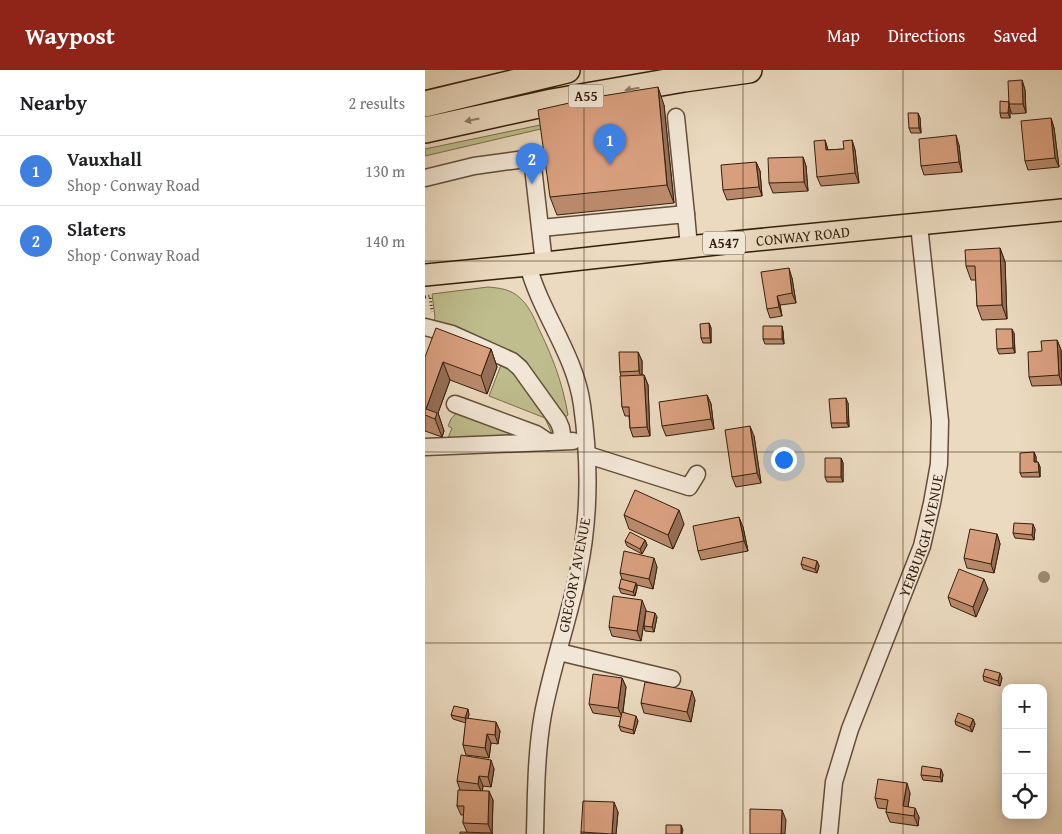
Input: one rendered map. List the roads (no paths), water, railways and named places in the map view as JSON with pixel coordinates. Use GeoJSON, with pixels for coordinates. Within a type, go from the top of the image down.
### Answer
{"type":"FeatureCollection","features":[{"type":"Feature","properties":{"kind":"highway","name":"A55"},"geometry":{"type":"LineString","coordinates":[[425,104],[567,70]]}},
{"type":"Feature","properties":{"kind":"highway","name":"A55"},"geometry":{"type":"LineString","coordinates":[[425,130],[552,102],[684,79],[749,70]]}},
{"type":"Feature","properties":{"kind":"main road","name":"CONWAY ROAD"},"geometry":{"type":"LineString","coordinates":[[425,275],[1062,210]]}},
{"type":"Feature","properties":{"kind":"street"},"geometry":{"type":"LineString","coordinates":[[676,117],[689,247]]}},
{"type":"Feature","properties":{"kind":"street","name":"GREGORY AVENUE"},"geometry":{"type":"LineString","coordinates":[[425,178],[474,166],[532,158],[541,228],[534,286],[573,366],[582,403],[587,448],[588,495],[585,531],[578,573],[543,714],[537,772],[535,834]]}},
{"type":"Feature","properties":{"kind":"street"},"geometry":{"type":"LineString","coordinates":[[541,228],[686,214]]}},
{"type":"Feature","properties":{"kind":"street","name":"YERBURGH AVENUE"},"geometry":{"type":"LineString","coordinates":[[829,834],[834,782],[850,730],[922,546],[939,464],[940,421],[919,224]]}},
{"type":"Feature","properties":{"kind":"street"},"geometry":{"type":"LineString","coordinates":[[429,323],[512,361],[520,368],[558,421],[561,428],[555,442]]}},
{"type":"Feature","properties":{"kind":"street"},"geometry":{"type":"LineString","coordinates":[[455,404],[555,442],[587,448],[689,487],[697,474]]}},
{"type":"Feature","properties":{"kind":"street"},"geometry":{"type":"LineString","coordinates":[[425,447],[555,442]]}},
{"type":"Feature","properties":{"kind":"street"},"geometry":{"type":"LineString","coordinates":[[559,652],[672,679]]}},
{"type":"Feature","properties":{"kind":"place","name":"Vauxhall"},"geometry":{"type":"Point","coordinates":[610,165]}},
{"type":"Feature","properties":{"kind":"place","name":"Slaters"},"geometry":{"type":"Point","coordinates":[532,184]}}]}
